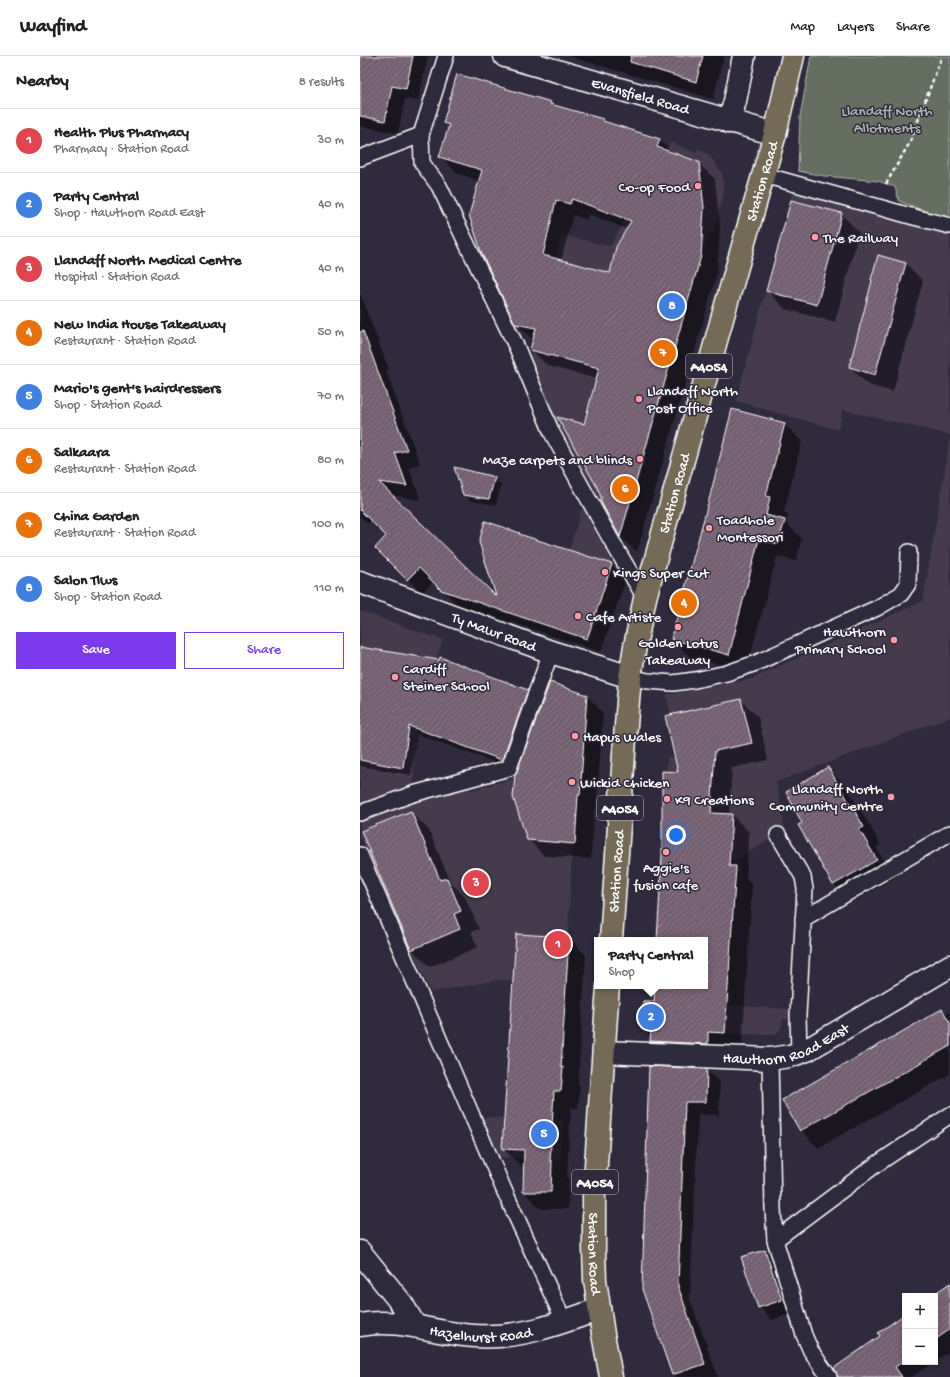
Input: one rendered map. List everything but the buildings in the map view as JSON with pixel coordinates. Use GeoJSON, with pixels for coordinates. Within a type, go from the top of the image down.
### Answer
{"type":"FeatureCollection","features":[{"type":"Feature","properties":{"kind":"main road","name":"Station Road"},"geometry":{"type":"LineString","coordinates":[[611,937],[630,677],[635,646],[645,598],[775,134],[793,56]]}},
{"type":"Feature","properties":{"kind":"main road","name":"Station Road"},"geometry":{"type":"LineString","coordinates":[[608,989],[594,1195],[594,1250],[595,1280],[611,1377]]}},
{"type":"Feature","properties":{"kind":"street","name":"Evansfield Road"},"geometry":{"type":"LineString","coordinates":[[506,56],[729,122],[775,134]]}},
{"type":"Feature","properties":{"kind":"street"},"geometry":{"type":"LineString","coordinates":[[729,122],[744,56]]}},
{"type":"Feature","properties":{"kind":"street","name":"Ty Mawr Road"},"geometry":{"type":"LineString","coordinates":[[360,582],[551,652],[630,677]]}},
{"type":"Feature","properties":{"kind":"street","name":"Hawthorn Road East"},"geometry":{"type":"LineString","coordinates":[[604,1052],[770,1059],[790,1056],[807,1050],[950,966]]}},
{"type":"Feature","properties":{"kind":"street"},"geometry":{"type":"LineString","coordinates":[[360,1252],[402,1304],[415,1326]]}},
{"type":"Feature","properties":{"kind":"street","name":"Hazelhurst Road"},"geometry":{"type":"LineString","coordinates":[[360,1325],[374,1322],[395,1322],[445,1333],[475,1336],[507,1336],[546,1328],[599,1309]]}},
{"type":"Feature","properties":{"kind":"lane"},"geometry":{"type":"LineString","coordinates":[[446,56],[421,135],[422,163],[440,186],[517,348],[552,432],[610,538],[645,598]]}},
{"type":"Feature","properties":{"kind":"lane"},"geometry":{"type":"LineString","coordinates":[[360,158],[421,135]]}},
{"type":"Feature","properties":{"kind":"lane"},"geometry":{"type":"LineString","coordinates":[[764,175],[950,226]]}},
{"type":"Feature","properties":{"kind":"lane"},"geometry":{"type":"LineString","coordinates":[[630,677],[648,681],[680,682],[727,673],[756,663],[876,608],[901,594],[908,584],[909,552]]}},
{"type":"Feature","properties":{"kind":"lane"},"geometry":{"type":"LineString","coordinates":[[360,813],[413,794],[509,768],[551,652]]}},
{"type":"Feature","properties":{"kind":"lane"},"geometry":{"type":"LineString","coordinates":[[803,919],[950,834]]}},
{"type":"Feature","properties":{"kind":"lane"},"geometry":{"type":"LineString","coordinates":[[778,835],[803,877],[805,889],[798,1015],[799,1053]]}},
{"type":"Feature","properties":{"kind":"lane"},"geometry":{"type":"LineString","coordinates":[[360,855],[504,1190],[564,1322]]}},
{"type":"Feature","properties":{"kind":"lane"},"geometry":{"type":"LineString","coordinates":[[770,1059],[775,1240],[804,1335],[811,1351],[829,1377]]}},
{"type":"Feature","properties":{"kind":"lane"},"geometry":{"type":"LineString","coordinates":[[775,1240],[874,1166],[950,1115]]}},
{"type":"Feature","properties":{"kind":"path"},"geometry":{"type":"LineString","coordinates":[[877,207],[886,184],[910,142],[942,56]]}},
{"type":"Feature","properties":{"kind":"shaded area"},"geometry":{"type":"Polygon","coordinates":[[[671,142],[696,153],[698,148],[709,155],[722,173],[724,194],[713,234],[709,232],[661,404],[620,541],[572,460],[528,361],[535,344],[561,235],[610,246],[671,142]]]}},
{"type":"Feature","properties":{"kind":"shaded area"},"geometry":{"type":"Polygon","coordinates":[[[792,192],[950,233],[950,435],[843,410],[838,430],[736,401],[792,192]]]}},
{"type":"Feature","properties":{"kind":"shaded area"},"geometry":{"type":"Polygon","coordinates":[[[950,437],[950,717],[776,782],[785,830],[736,860],[662,856],[667,757],[681,756],[666,695],[751,679],[923,601],[950,437]]]}},
{"type":"Feature","properties":{"kind":"shaded area"},"geometry":{"type":"Polygon","coordinates":[[[582,507],[613,564],[592,633],[548,620],[582,507]]]}},
{"type":"Feature","properties":{"kind":"shaded area","name":"Cardiff Steiner School"},"geometry":{"type":"Polygon","coordinates":[[[360,611],[443,640],[416,715],[413,789],[360,806],[360,611]]]}},
{"type":"Feature","properties":{"kind":"shaded area"},"geometry":{"type":"Polygon","coordinates":[[[547,681],[587,695],[580,795],[578,795],[575,844],[572,847],[566,984],[499,980],[431,992],[413,953],[411,952],[360,835],[360,819],[362,817],[469,786],[471,790],[512,778],[547,681]]]}},
{"type":"Feature","properties":{"kind":"shaded area"},"geometry":{"type":"Polygon","coordinates":[[[643,1000],[789,1009],[788,1019],[783,1019],[781,1028],[775,1035],[641,1030],[643,1000]]]}},
{"type":"Feature","properties":{"kind":"shaded area"},"geometry":{"type":"Polygon","coordinates":[[[480,1117],[563,1120],[560,1160],[496,1157],[480,1117]]]}},
{"type":"Feature","properties":{"kind":"green space","name":"Llandaff North Allotments"},"geometry":{"type":"Polygon","coordinates":[[[811,56],[950,56],[950,217],[933,214],[899,201],[895,187],[878,181],[824,176],[798,171],[800,117],[811,56]]]}},
{"type":"Feature","properties":{"kind":"place","name":"Co-op Food"},"geometry":{"type":"Point","coordinates":[698,186]}},
{"type":"Feature","properties":{"kind":"place","name":"The Railway"},"geometry":{"type":"Point","coordinates":[815,237]}},
{"type":"Feature","properties":{"kind":"place","name":"Salon Tlws"},"geometry":{"type":"Point","coordinates":[672,306]}},
{"type":"Feature","properties":{"kind":"place","name":"China Garden"},"geometry":{"type":"Point","coordinates":[663,353]}},
{"type":"Feature","properties":{"kind":"place","name":"Llandaff North Post Office"},"geometry":{"type":"Point","coordinates":[639,399]}},
{"type":"Feature","properties":{"kind":"place","name":"Maze carpets and blinds"},"geometry":{"type":"Point","coordinates":[640,459]}},
{"type":"Feature","properties":{"kind":"place","name":"Salkaara"},"geometry":{"type":"Point","coordinates":[625,489]}},
{"type":"Feature","properties":{"kind":"place","name":"Toadhole Montessori"},"geometry":{"type":"Point","coordinates":[709,528]}},
{"type":"Feature","properties":{"kind":"place","name":"Kings Super Cut"},"geometry":{"type":"Point","coordinates":[605,572]}},
{"type":"Feature","properties":{"kind":"place","name":"New India House Takeaway"},"geometry":{"type":"Point","coordinates":[684,603]}},
{"type":"Feature","properties":{"kind":"place","name":"Cafe Artiste"},"geometry":{"type":"Point","coordinates":[578,616]}},
{"type":"Feature","properties":{"kind":"place","name":"Golden Lotus Takeaway"},"geometry":{"type":"Point","coordinates":[678,627]}},
{"type":"Feature","properties":{"kind":"place","name":"Hawthorn Primary School"},"geometry":{"type":"Point","coordinates":[894,640]}},
{"type":"Feature","properties":{"kind":"place","name":"Cardiff Steiner School"},"geometry":{"type":"Point","coordinates":[395,677]}},
{"type":"Feature","properties":{"kind":"place","name":"Hapus Wales"},"geometry":{"type":"Point","coordinates":[575,736]}},
{"type":"Feature","properties":{"kind":"place","name":"Wickid Chicken"},"geometry":{"type":"Point","coordinates":[572,782]}},
{"type":"Feature","properties":{"kind":"place","name":"Llandaff North Community Centre"},"geometry":{"type":"Point","coordinates":[891,797]}},
{"type":"Feature","properties":{"kind":"place","name":"K9 Creations"},"geometry":{"type":"Point","coordinates":[667,799]}},
{"type":"Feature","properties":{"kind":"place","name":"Aggie's fusion cafe"},"geometry":{"type":"Point","coordinates":[666,852]}},
{"type":"Feature","properties":{"kind":"place","name":"Llandaff North Medical Centre"},"geometry":{"type":"Point","coordinates":[476,883]}},
{"type":"Feature","properties":{"kind":"place","name":"Health Plus Pharmacy"},"geometry":{"type":"Point","coordinates":[558,944]}},
{"type":"Feature","properties":{"kind":"place","name":"Party Central"},"geometry":{"type":"Point","coordinates":[651,1017]}},
{"type":"Feature","properties":{"kind":"place","name":"Mario's gent's hairdressers"},"geometry":{"type":"Point","coordinates":[544,1134]}}]}
